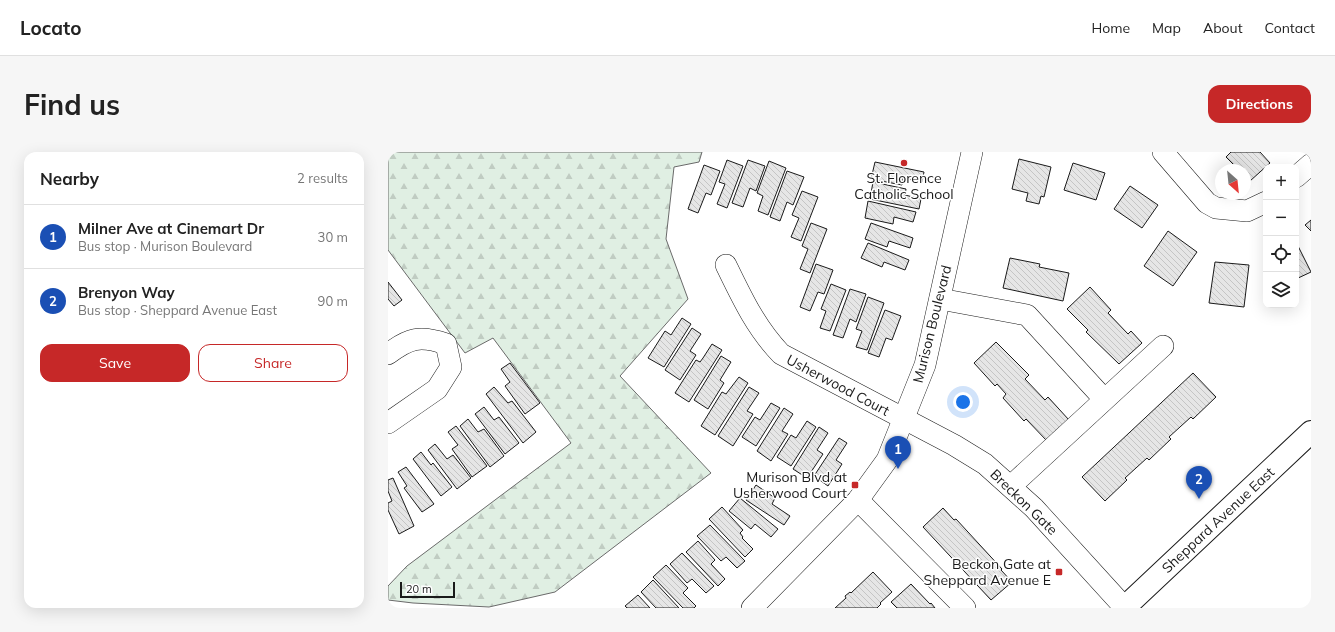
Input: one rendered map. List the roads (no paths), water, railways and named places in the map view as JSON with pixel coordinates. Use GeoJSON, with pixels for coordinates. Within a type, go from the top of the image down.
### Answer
{"type":"FeatureCollection","features":[{"type":"Feature","properties":{"kind":"main road","name":"Sheppard Avenue East"},"geometry":{"type":"LineString","coordinates":[[1124,608],[1311,432]]}},
{"type":"Feature","properties":{"kind":"street","name":"Murison Boulevard"},"geometry":{"type":"LineString","coordinates":[[755,607],[858,500],[887,460],[925,365],[972,152]]}},
{"type":"Feature","properties":{"kind":"street"},"geometry":{"type":"LineString","coordinates":[[1163,152],[1207,203],[1216,208],[1247,211],[1263,203]]}},
{"type":"Feature","properties":{"kind":"street"},"geometry":{"type":"LineString","coordinates":[[1299,174],[1311,164]]}},
{"type":"Feature","properties":{"kind":"street","name":"Usherwood Court"},"geometry":{"type":"LineString","coordinates":[[726,265],[750,314],[769,342],[781,354],[904,420]]}},
{"type":"Feature","properties":{"kind":"street"},"geometry":{"type":"LineString","coordinates":[[940,299],[1027,315],[1104,399]]}},
{"type":"Feature","properties":{"kind":"street"},"geometry":{"type":"LineString","coordinates":[[388,354],[405,342],[431,339],[446,344],[451,367],[437,388],[388,423]]}},
{"type":"Feature","properties":{"kind":"street"},"geometry":{"type":"LineString","coordinates":[[1011,486],[1163,346]]}},
{"type":"Feature","properties":{"kind":"street","name":"Breckon Gate"},"geometry":{"type":"LineString","coordinates":[[904,420],[954,445],[985,464],[1011,486],[1034,508],[1124,608]]}},
{"type":"Feature","properties":{"kind":"street"},"geometry":{"type":"LineString","coordinates":[[858,500],[965,608]]}},
{"type":"Feature","properties":{"kind":"place","name":"St. Florence Catholic School"},"geometry":{"type":"Point","coordinates":[904,163]}},
{"type":"Feature","properties":{"kind":"place","name":"Milner Ave at Cinemart Dr"},"geometry":{"type":"Point","coordinates":[898,469]}},
{"type":"Feature","properties":{"kind":"place","name":"Murison Blvd at Usherwood Court"},"geometry":{"type":"Point","coordinates":[855,485]}},
{"type":"Feature","properties":{"kind":"place","name":"Brenyon Way"},"geometry":{"type":"Point","coordinates":[1199,499]}},
{"type":"Feature","properties":{"kind":"place","name":"Beckon Gate at Sheppard Avenue E"},"geometry":{"type":"Point","coordinates":[1059,572]}}]}
